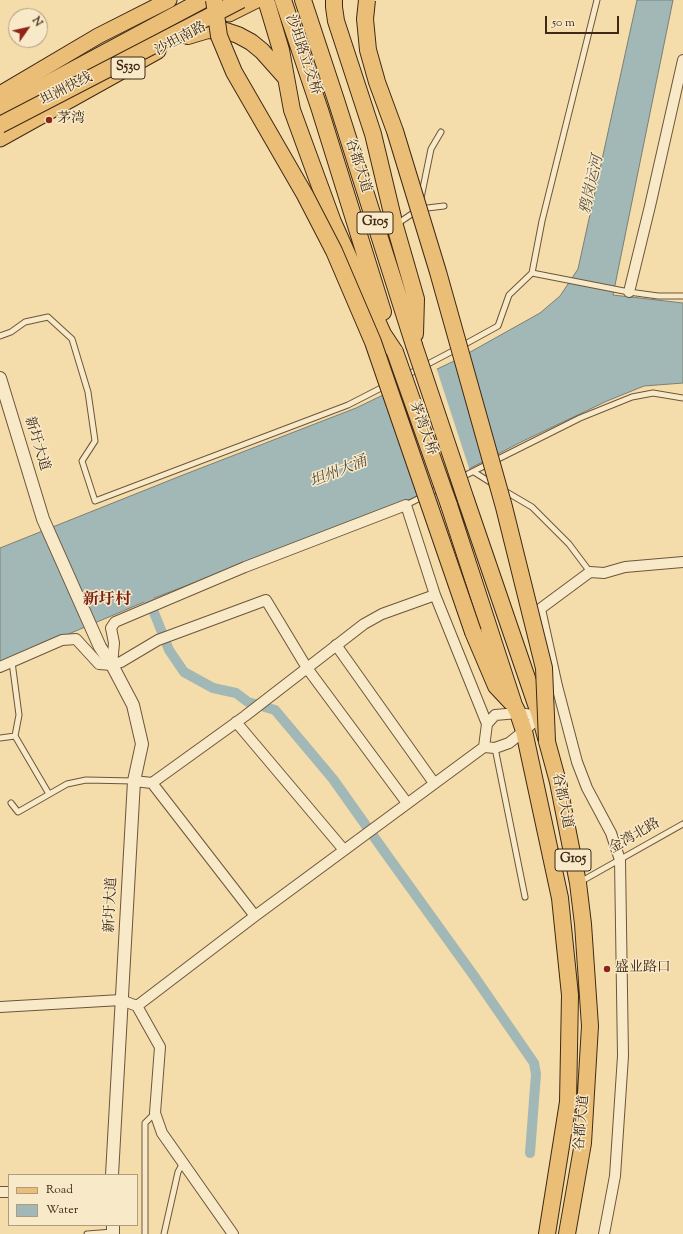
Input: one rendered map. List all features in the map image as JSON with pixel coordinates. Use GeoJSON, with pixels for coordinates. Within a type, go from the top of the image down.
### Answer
{"type":"FeatureCollection","features":[{"type":"Feature","properties":{"kind":"highway","name":"坦洲快线"},"geometry":{"type":"LineString","coordinates":[[0,109],[203,0]]}},
{"type":"Feature","properties":{"kind":"highway"},"geometry":{"type":"LineString","coordinates":[[214,0],[219,36],[229,62],[305,195],[334,251],[370,335],[473,632],[496,686],[516,709]]}},
{"type":"Feature","properties":{"kind":"highway","name":"坦洲快线"},"geometry":{"type":"LineString","coordinates":[[0,125],[241,0]]}},
{"type":"Feature","properties":{"kind":"highway"},"geometry":{"type":"LineString","coordinates":[[266,0],[281,50],[292,110],[333,222],[383,334],[395,352]]}},
{"type":"Feature","properties":{"kind":"highway","name":"沙坦路立交桥"},"geometry":{"type":"LineString","coordinates":[[283,0],[320,110]]}},
{"type":"Feature","properties":{"kind":"highway","name":"沙坦路立交桥"},"geometry":{"type":"LineString","coordinates":[[303,0],[336,100]]}},
{"type":"Feature","properties":{"kind":"highway"},"geometry":{"type":"LineString","coordinates":[[323,0],[329,18],[345,49]]}},
{"type":"Feature","properties":{"kind":"highway"},"geometry":{"type":"LineString","coordinates":[[334,0],[336,21],[373,134],[395,226],[416,299],[414,345]]}},
{"type":"Feature","properties":{"kind":"highway"},"geometry":{"type":"LineString","coordinates":[[367,0],[365,19],[368,50],[398,138],[440,280],[504,508],[544,668],[547,741]]}},
{"type":"Feature","properties":{"kind":"highway"},"geometry":{"type":"LineString","coordinates":[[188,36],[208,30],[226,31],[238,35],[251,42],[262,51],[287,78]]}},
{"type":"Feature","properties":{"kind":"highway","name":"谷都大道"},"geometry":{"type":"LineString","coordinates":[[336,100],[414,345]]}},
{"type":"Feature","properties":{"kind":"highway","name":"谷都大道"},"geometry":{"type":"LineString","coordinates":[[320,110],[395,352]]}},
{"type":"Feature","properties":{"kind":"highway","name":"茅湾大桥"},"geometry":{"type":"LineString","coordinates":[[414,345],[466,500]]}},
{"type":"Feature","properties":{"kind":"highway","name":"茅湾大桥"},"geometry":{"type":"LineString","coordinates":[[395,352],[449,505]]}},
{"type":"Feature","properties":{"kind":"highway","name":"谷都大道"},"geometry":{"type":"LineString","coordinates":[[466,500],[540,716],[558,782],[578,884],[583,924],[590,1026],[583,1143],[567,1234]]}},
{"type":"Feature","properties":{"kind":"highway","name":"谷都大道"},"geometry":{"type":"LineString","coordinates":[[449,505],[524,731],[560,898],[570,995],[568,1102],[547,1234]]}},
{"type":"Feature","properties":{"kind":"main road"},"geometry":{"type":"LineString","coordinates":[[0,94],[98,36],[169,0]]}},
{"type":"Feature","properties":{"kind":"main road","name":"沙坦南路"},"geometry":{"type":"LineString","coordinates":[[0,139],[257,0]]}},
{"type":"Feature","properties":{"kind":"street"},"geometry":{"type":"LineString","coordinates":[[625,291],[650,206],[683,60]]}},
{"type":"Feature","properties":{"kind":"street","name":"新圩大道"},"geometry":{"type":"LineString","coordinates":[[0,378],[43,519],[100,647],[112,665],[133,705],[142,744],[134,781],[112,1174]]}},
{"type":"Feature","properties":{"kind":"street"},"geometry":{"type":"LineString","coordinates":[[112,665],[114,644],[111,628],[115,622],[245,567],[406,504],[435,595],[487,724],[484,747]]}},
{"type":"Feature","properties":{"kind":"street"},"geometry":{"type":"LineString","coordinates":[[604,1234],[615,1176],[623,1056],[620,860],[611,833],[586,788],[577,762],[557,686],[540,609],[590,572],[604,573],[625,567],[683,562]]}},
{"type":"Feature","properties":{"kind":"street"},"geometry":{"type":"LineString","coordinates":[[134,781],[152,783],[236,722],[364,624],[382,614],[435,595]]}},
{"type":"Feature","properties":{"kind":"street"},"geometry":{"type":"LineString","coordinates":[[0,667],[62,640],[76,639],[99,664],[112,665],[121,662],[158,640],[266,600],[307,668],[407,803]]}},
{"type":"Feature","properties":{"kind":"street"},"geometry":{"type":"LineString","coordinates":[[336,645],[434,783]]}},
{"type":"Feature","properties":{"kind":"street"},"geometry":{"type":"LineString","coordinates":[[487,724],[495,715],[516,709],[540,716]]}},
{"type":"Feature","properties":{"kind":"street"},"geometry":{"type":"LineString","coordinates":[[137,1006],[255,916],[484,747],[495,748],[509,743],[540,716]]}},
{"type":"Feature","properties":{"kind":"street"},"geometry":{"type":"LineString","coordinates":[[236,722],[344,850]]}},
{"type":"Feature","properties":{"kind":"street"},"geometry":{"type":"LineString","coordinates":[[152,783],[255,916]]}},
{"type":"Feature","properties":{"kind":"street"},"geometry":{"type":"LineString","coordinates":[[0,1007],[121,1000],[137,1006],[160,1047],[155,1113],[162,1134],[233,1234]]}},
{"type":"Feature","properties":{"kind":"lane"},"geometry":{"type":"LineString","coordinates":[[400,378],[498,326],[509,295],[532,273],[542,221],[597,0]]}},
{"type":"Feature","properties":{"kind":"lane"},"geometry":{"type":"LineString","coordinates":[[419,209],[430,149],[441,132]]}},
{"type":"Feature","properties":{"kind":"lane"},"geometry":{"type":"LineString","coordinates":[[395,226],[419,209],[444,206]]}},
{"type":"Feature","properties":{"kind":"lane"},"geometry":{"type":"LineString","coordinates":[[532,273],[625,291],[658,296],[683,296]]}},
{"type":"Feature","properties":{"kind":"lane"},"geometry":{"type":"LineString","coordinates":[[0,336],[11,332],[25,322],[48,317],[72,339],[88,392],[95,441],[82,461],[95,501],[348,405],[394,381]]}},
{"type":"Feature","properties":{"kind":"lane"},"geometry":{"type":"LineString","coordinates":[[406,504],[474,472],[580,418],[632,397],[653,394],[683,398]]}},
{"type":"Feature","properties":{"kind":"lane"},"geometry":{"type":"LineString","coordinates":[[474,472],[532,507],[569,544],[590,572]]}},
{"type":"Feature","properties":{"kind":"lane"},"geometry":{"type":"LineString","coordinates":[[12,662],[19,715],[15,736],[49,794]]}},
{"type":"Feature","properties":{"kind":"lane"},"geometry":{"type":"LineString","coordinates":[[0,738],[15,736]]}},
{"type":"Feature","properties":{"kind":"lane"},"geometry":{"type":"LineString","coordinates":[[495,748],[525,897]]}},
{"type":"Feature","properties":{"kind":"lane"},"geometry":{"type":"LineString","coordinates":[[11,803],[18,812],[66,784],[86,780],[134,781]]}},
{"type":"Feature","properties":{"kind":"lane","name":"金湾北路"},"geometry":{"type":"LineString","coordinates":[[578,884],[683,824]]}},
{"type":"Feature","properties":{"kind":"lane"},"geometry":{"type":"LineString","coordinates":[[145,1234],[145,1123],[155,1113]]}},
{"type":"Feature","properties":{"kind":"lane"},"geometry":{"type":"LineString","coordinates":[[164,1234],[178,1172],[183,1163]]}},
{"type":"Feature","properties":{"kind":"lane"},"geometry":{"type":"LineString","coordinates":[[87,1234],[113,1230]]}},
{"type":"Feature","properties":{"kind":"water","name":"坦州大涌"},"geometry":{"type":"Polygon","coordinates":[[[637,0],[673,0],[613,295],[683,303],[683,383],[644,386],[607,401],[521,442],[409,500],[149,600],[0,663],[0,548],[356,408],[456,360],[540,313],[560,296],[578,269],[637,0]]]}},
{"type":"Feature","properties":{"kind":"pier"},"geometry":{"type":"Polygon","coordinates":[[[436,367],[470,471],[427,493],[392,389],[436,367]]]}},
{"type":"Feature","properties":{"kind":"waterway"},"geometry":{"type":"LineString","coordinates":[[149,600],[169,650],[184,672],[213,688],[236,693],[248,702],[275,710],[333,779],[474,976],[534,1063],[536,1074],[530,1153]]}},
{"type":"Feature","properties":{"kind":"place","name":"茅湾"},"geometry":{"type":"Point","coordinates":[49,120]}},
{"type":"Feature","properties":{"kind":"place","name":"盛业路口"},"geometry":{"type":"Point","coordinates":[607,969]}},
{"type":"Feature","properties":{"kind":"district","name":"新圩村"},"geometry":{"type":"Point","coordinates":[107,601]}},
{"type":"Feature","properties":{"kind":"water label","name":"鸦岗运河"},"geometry":{"type":"Point","coordinates":[593,185]}}]}
